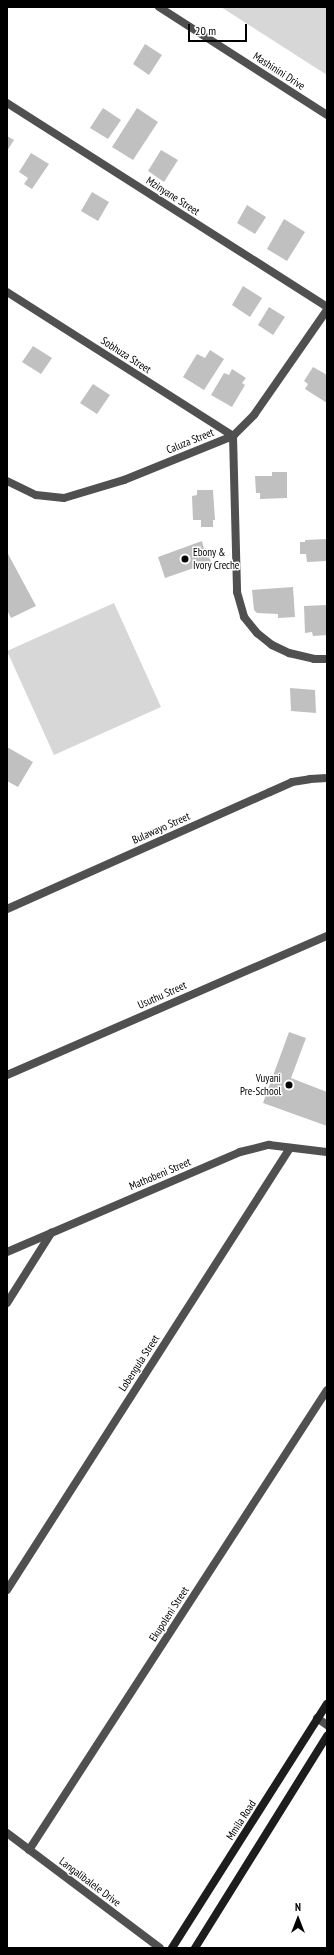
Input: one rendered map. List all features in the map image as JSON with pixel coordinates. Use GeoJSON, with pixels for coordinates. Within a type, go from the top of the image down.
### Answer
{"type":"FeatureCollection","features":[{"type":"Feature","properties":{"kind":"main road","name":"Mmila Road"},"geometry":{"type":"LineString","coordinates":[[172,1948],[327,1704]]}},
{"type":"Feature","properties":{"kind":"main road"},"geometry":{"type":"LineString","coordinates":[[195,1948],[327,1736]]}},
{"type":"Feature","properties":{"kind":"street","name":"Mashinini Drive"},"geometry":{"type":"LineString","coordinates":[[159,7],[327,115]]}},
{"type":"Feature","properties":{"kind":"street","name":"Mzinyane Street"},"geometry":{"type":"LineString","coordinates":[[7,103],[327,307]]}},
{"type":"Feature","properties":{"kind":"street","name":"Sobhuza Street"},"geometry":{"type":"LineString","coordinates":[[7,292],[233,436]]}},
{"type":"Feature","properties":{"kind":"street","name":"Caluza Street"},"geometry":{"type":"LineString","coordinates":[[7,481],[36,495],[64,498],[124,480],[233,436],[254,415],[327,310]]}},
{"type":"Feature","properties":{"kind":"street"},"geometry":{"type":"LineString","coordinates":[[233,436],[236,592],[244,616],[256,632],[272,645],[289,653],[314,659],[327,659]]}},
{"type":"Feature","properties":{"kind":"street","name":"Bulawayo Street"},"geometry":{"type":"LineString","coordinates":[[7,909],[292,782],[327,778]]}},
{"type":"Feature","properties":{"kind":"street","name":"Usuthu Street"},"geometry":{"type":"LineString","coordinates":[[7,1075],[327,936]]}},
{"type":"Feature","properties":{"kind":"street","name":"Mathobeni Street"},"geometry":{"type":"LineString","coordinates":[[7,1252],[240,1152],[269,1145],[327,1152]]}},
{"type":"Feature","properties":{"kind":"street","name":"Lobengula Street"},"geometry":{"type":"LineString","coordinates":[[9,1587],[290,1148]]}},
{"type":"Feature","properties":{"kind":"street"},"geometry":{"type":"LineString","coordinates":[[7,1303],[51,1233]]}},
{"type":"Feature","properties":{"kind":"street","name":"Ekupoleni Street"},"geometry":{"type":"LineString","coordinates":[[29,1850],[327,1390]]}},
{"type":"Feature","properties":{"kind":"street"},"geometry":{"type":"LineString","coordinates":[[7,1576],[9,1587]]}},
{"type":"Feature","properties":{"kind":"street"},"geometry":{"type":"LineString","coordinates":[[317,1718],[327,1725]]}},
{"type":"Feature","properties":{"kind":"street","name":"Langalibalele Drive"},"geometry":{"type":"LineString","coordinates":[[7,1833],[160,1948]]}},
{"type":"Feature","properties":{"kind":"shaded area"},"geometry":{"type":"Polygon","coordinates":[[[221,7],[327,7],[327,75],[221,7]]]}},
{"type":"Feature","properties":{"kind":"shaded area"},"geometry":{"type":"Polygon","coordinates":[[[114,603],[161,707],[54,755],[7,651],[114,603]]]}},
{"type":"Feature","properties":{"kind":"building"},"geometry":{"type":"Polygon","coordinates":[[[145,44],[162,55],[149,75],[133,64],[145,44]]]}},
{"type":"Feature","properties":{"kind":"building"},"geometry":{"type":"Polygon","coordinates":[[[103,108],[121,120],[108,139],[90,128],[103,108]]]}},
{"type":"Feature","properties":{"kind":"building"},"geometry":{"type":"Polygon","coordinates":[[[137,108],[158,122],[133,160],[112,147],[137,108]]]}},
{"type":"Feature","properties":{"kind":"building"},"geometry":{"type":"Polygon","coordinates":[[[7,136],[14,140],[7,151],[7,136]]]}},
{"type":"Feature","properties":{"kind":"building"},"geometry":{"type":"Polygon","coordinates":[[[161,150],[178,160],[164,182],[148,171],[161,150]]]}},
{"type":"Feature","properties":{"kind":"building"},"geometry":{"type":"Polygon","coordinates":[[[31,153],[49,164],[32,189],[24,184],[28,178],[19,172],[31,153]]]}},
{"type":"Feature","properties":{"kind":"building"},"geometry":{"type":"Polygon","coordinates":[[[92,192],[109,202],[98,221],[81,211],[92,192]]]}},
{"type":"Feature","properties":{"kind":"building"},"geometry":{"type":"Polygon","coordinates":[[[247,205],[266,217],[255,234],[237,223],[247,205]]]}},
{"type":"Feature","properties":{"kind":"building"},"geometry":{"type":"Polygon","coordinates":[[[284,219],[305,232],[287,261],[267,249],[284,219]]]}},
{"type":"Feature","properties":{"kind":"building"},"geometry":{"type":"Polygon","coordinates":[[[243,286],[262,298],[250,317],[232,305],[243,286]]]}},
{"type":"Feature","properties":{"kind":"building"},"geometry":{"type":"Polygon","coordinates":[[[269,307],[285,317],[273,335],[258,325],[269,307]]]}},
{"type":"Feature","properties":{"kind":"building"},"geometry":{"type":"Polygon","coordinates":[[[33,346],[52,358],[41,374],[22,362],[33,346]]]}},
{"type":"Feature","properties":{"kind":"building"},"geometry":{"type":"Polygon","coordinates":[[[210,350],[224,359],[204,390],[183,377],[197,354],[205,358],[210,350]]]}},
{"type":"Feature","properties":{"kind":"building"},"geometry":{"type":"Polygon","coordinates":[[[313,367],[327,375],[327,403],[305,389],[308,384],[304,381],[313,367]]]}},
{"type":"Feature","properties":{"kind":"building"},"geometry":{"type":"Polygon","coordinates":[[[232,369],[246,378],[242,383],[245,385],[232,407],[211,395],[224,373],[229,375],[232,369]]]}},
{"type":"Feature","properties":{"kind":"building"},"geometry":{"type":"Polygon","coordinates":[[[93,384],[110,395],[97,414],[80,403],[93,384]]]}},
{"type":"Feature","properties":{"kind":"building"},"geometry":{"type":"Polygon","coordinates":[[[272,472],[287,472],[287,498],[260,499],[260,493],[256,493],[255,476],[272,476],[272,472]]]}},
{"type":"Feature","properties":{"kind":"building"},"geometry":{"type":"Polygon","coordinates":[[[197,490],[213,490],[215,520],[213,520],[213,527],[201,527],[201,520],[193,520],[192,496],[197,495],[197,490]]]}},
{"type":"Feature","properties":{"kind":"building"},"geometry":{"type":"Polygon","coordinates":[[[327,539],[327,561],[307,562],[306,554],[300,554],[300,542],[305,542],[305,540],[327,539]]]}},
{"type":"Feature","properties":{"kind":"building","name":"Ebony & Ivory Creche"},"geometry":{"type":"Polygon","coordinates":[[[202,541],[204,549],[206,548],[211,562],[165,578],[158,557],[202,541]]]}},
{"type":"Feature","properties":{"kind":"building"},"geometry":{"type":"Polygon","coordinates":[[[7,552],[36,606],[11,618],[7,610],[7,552]]]}},
{"type":"Feature","properties":{"kind":"building"},"geometry":{"type":"Polygon","coordinates":[[[293,587],[295,617],[278,618],[278,614],[257,613],[254,610],[252,590],[293,587]]]}},
{"type":"Feature","properties":{"kind":"building"},"geometry":{"type":"Polygon","coordinates":[[[327,605],[327,635],[313,636],[312,632],[305,633],[304,606],[327,605]]]}},
{"type":"Feature","properties":{"kind":"building"},"geometry":{"type":"Polygon","coordinates":[[[290,688],[315,690],[316,713],[291,711],[290,688]]]}},
{"type":"Feature","properties":{"kind":"building"},"geometry":{"type":"Polygon","coordinates":[[[7,747],[33,762],[18,787],[7,781],[7,747]]]}},
{"type":"Feature","properties":{"kind":"building","name":"Vuyani Pre-School"},"geometry":{"type":"Polygon","coordinates":[[[289,1032],[306,1038],[291,1078],[327,1092],[327,1126],[263,1103],[289,1032]]]}},
{"type":"Feature","properties":{"kind":"place","name":"Ebony & Ivory Creche"},"geometry":{"type":"Point","coordinates":[185,559]}},
{"type":"Feature","properties":{"kind":"place","name":"Vuyani Pre-School"},"geometry":{"type":"Point","coordinates":[289,1085]}}]}
